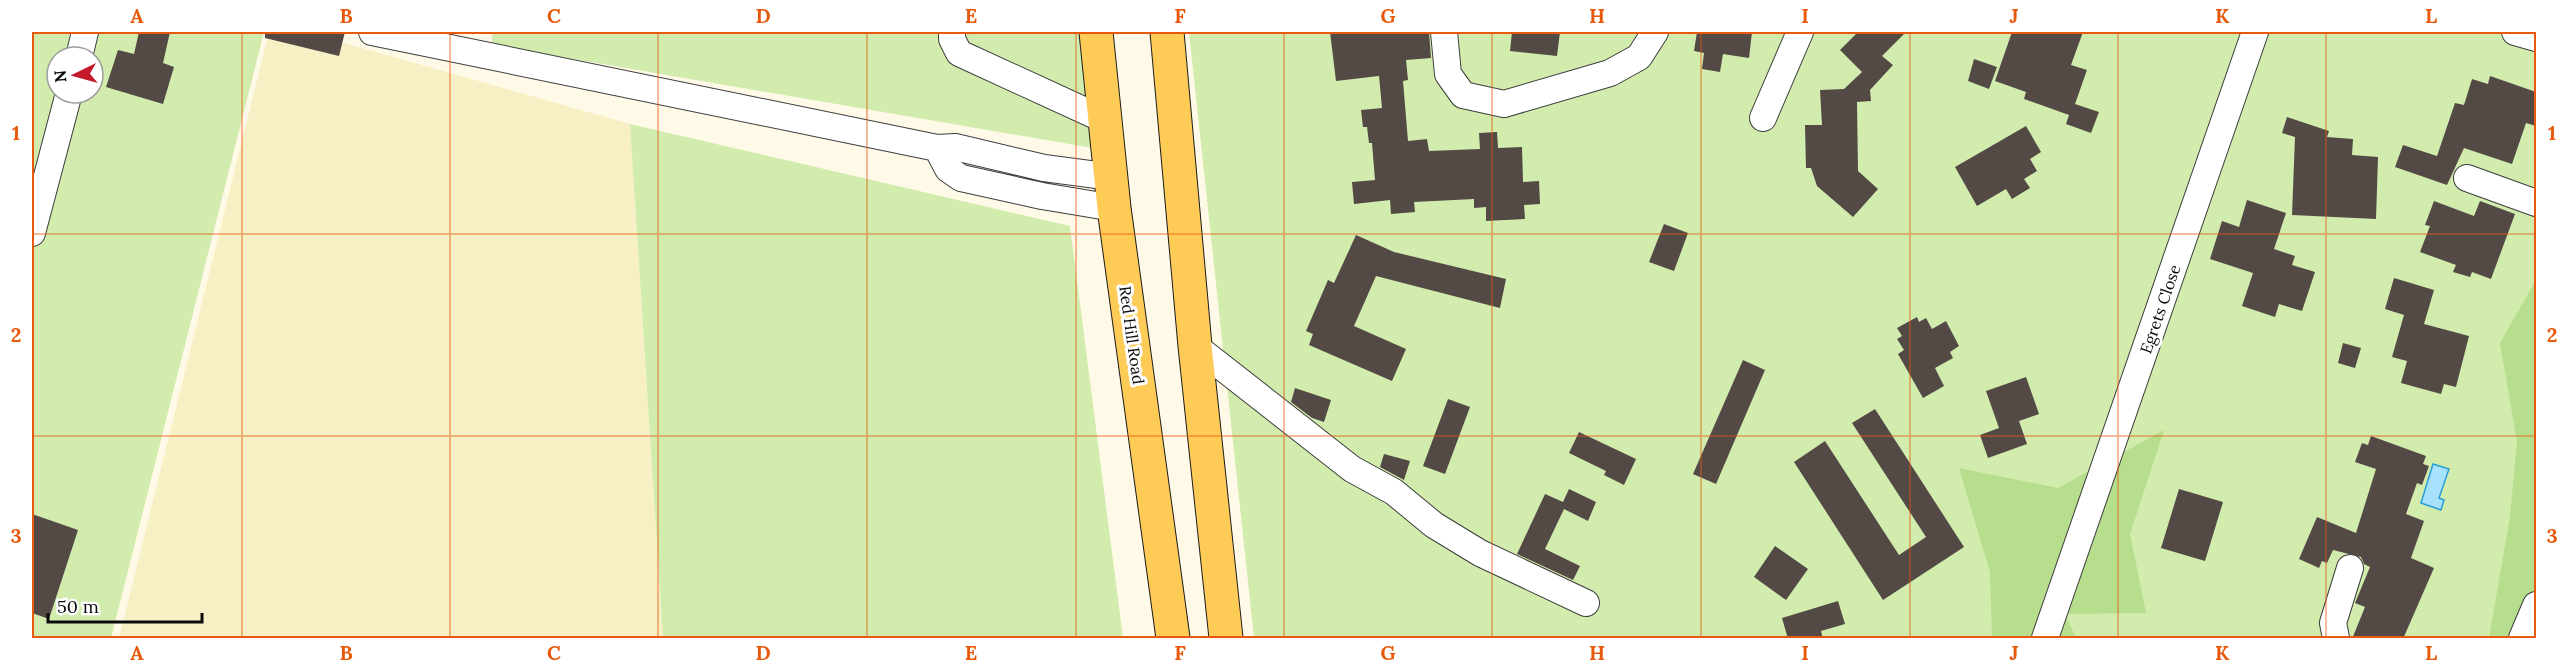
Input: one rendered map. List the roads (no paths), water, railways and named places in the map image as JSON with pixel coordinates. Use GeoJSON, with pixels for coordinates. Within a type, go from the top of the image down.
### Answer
{"type":"FeatureCollection","features":[{"type":"Feature","properties":{"kind":"main road","name":"Red Hill Road"},"geometry":{"type":"LineString","coordinates":[[1096,32],[1113,192],[1173,639]]}},
{"type":"Feature","properties":{"kind":"main road"},"geometry":{"type":"LineString","coordinates":[[1167,32],[1195,346],[1227,639]]}},
{"type":"Feature","properties":{"kind":"street"},"geometry":{"type":"LineString","coordinates":[[372,32],[937,148],[948,170],[961,178],[1042,196],[1113,192]]}},
{"type":"Feature","properties":{"kind":"street"},"geometry":{"type":"LineString","coordinates":[[952,32],[952,39],[959,53],[1105,120]]}},
{"type":"Feature","properties":{"kind":"street"},"geometry":{"type":"LineString","coordinates":[[1444,32],[1448,74],[1463,95],[1504,104],[1610,73],[1639,57],[1655,32]]}},
{"type":"Feature","properties":{"kind":"street"},"geometry":{"type":"LineString","coordinates":[[1763,118],[1800,32]]}},
{"type":"Feature","properties":{"kind":"street","name":"Egrets Close"},"geometry":{"type":"LineString","coordinates":[[2044,639],[2255,32]]}},
{"type":"Feature","properties":{"kind":"street"},"geometry":{"type":"LineString","coordinates":[[2515,32],[2536,38]]}},
{"type":"Feature","properties":{"kind":"street"},"geometry":{"type":"LineString","coordinates":[[32,233],[66,105]]}},
{"type":"Feature","properties":{"kind":"street"},"geometry":{"type":"LineString","coordinates":[[2467,178],[2536,203]]}},
{"type":"Feature","properties":{"kind":"street"},"geometry":{"type":"LineString","coordinates":[[1195,346],[1352,469],[1394,492],[1434,525],[1480,553],[1586,603]]}},
{"type":"Feature","properties":{"kind":"street"},"geometry":{"type":"LineString","coordinates":[[2336,639],[2333,623],[2350,568]]}},
{"type":"Feature","properties":{"kind":"street"},"geometry":{"type":"LineString","coordinates":[[2522,639],[2536,605]]}},
{"type":"Feature","properties":{"kind":"water"},"geometry":{"type":"Polygon","coordinates":[[[2433,464],[2449,469],[2439,498],[2444,500],[2441,510],[2421,503],[2433,464]]]}}]}
